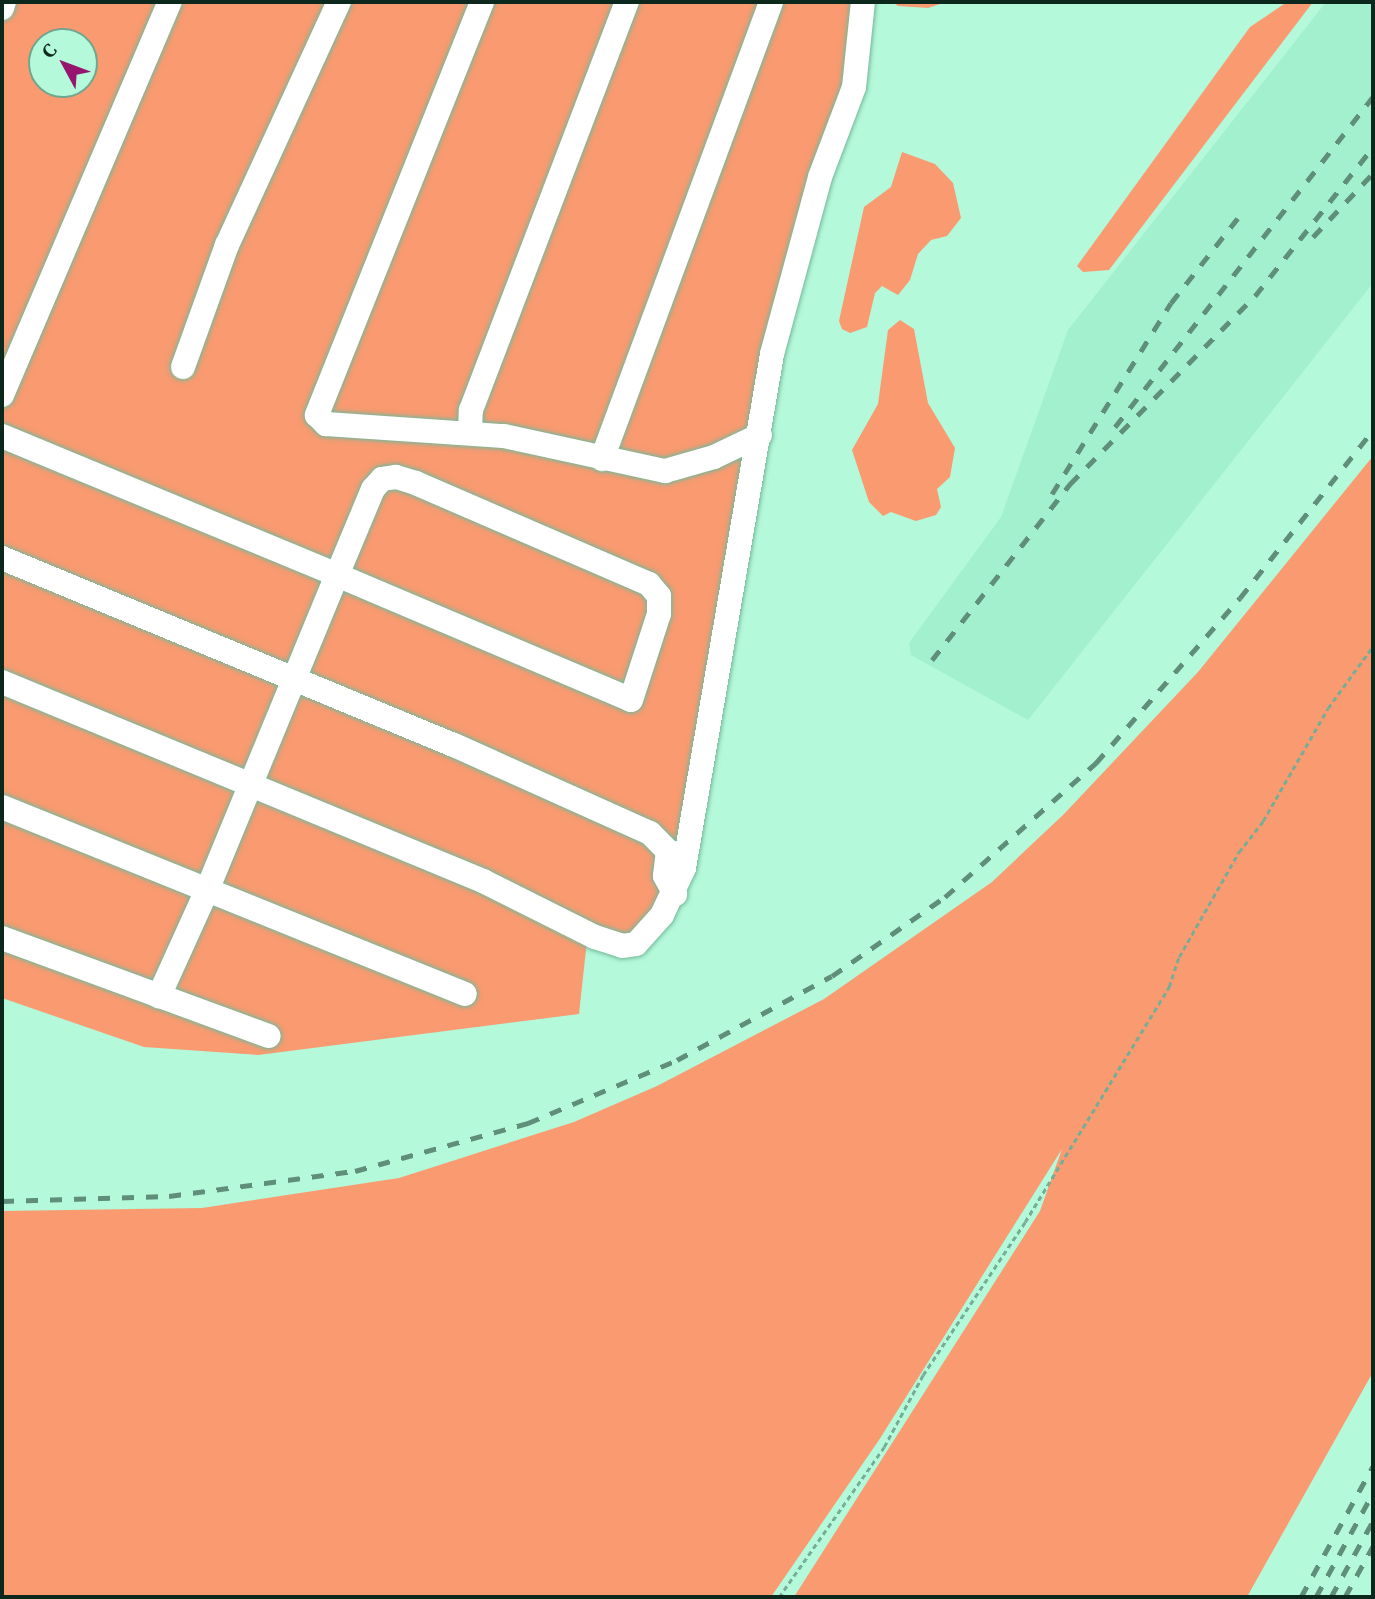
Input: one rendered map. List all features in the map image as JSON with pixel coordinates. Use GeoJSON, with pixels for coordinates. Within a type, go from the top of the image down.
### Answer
{"type":"FeatureCollection","features":[{"type":"Feature","properties":{"kind":"lane"},"geometry":{"type":"LineString","coordinates":[[2,8],[4,2]]}},
{"type":"Feature","properties":{"kind":"lane"},"geometry":{"type":"LineString","coordinates":[[2,395],[10,358],[170,2]]}},
{"type":"Feature","properties":{"kind":"lane"},"geometry":{"type":"LineString","coordinates":[[183,367],[227,245],[339,2]]}},
{"type":"Feature","properties":{"kind":"lane"},"geometry":{"type":"LineString","coordinates":[[482,2],[317,415],[326,424],[504,436],[665,471],[680,469],[760,435]]}},
{"type":"Feature","properties":{"kind":"lane"},"geometry":{"type":"LineString","coordinates":[[470,433],[471,410],[627,2]]}},
{"type":"Feature","properties":{"kind":"lane"},"geometry":{"type":"LineString","coordinates":[[602,459],[771,2]]}},
{"type":"Feature","properties":{"kind":"lane"},"geometry":{"type":"LineString","coordinates":[[2,682],[250,788],[484,881],[622,946],[636,944],[651,931],[675,894],[684,868],[703,738],[760,435],[772,354],[820,177],[856,77],[863,2]]}},
{"type":"Feature","properties":{"kind":"lane"},"geometry":{"type":"LineString","coordinates":[[2,436],[337,575],[631,700],[659,614],[659,596],[649,584],[396,477],[382,479],[373,489],[337,575],[250,788],[208,888],[159,996]]}},
{"type":"Feature","properties":{"kind":"lane"},"geometry":{"type":"LineString","coordinates":[[2,558],[295,678],[650,833],[668,851],[665,876],[675,894]]}},
{"type":"Feature","properties":{"kind":"lane"},"geometry":{"type":"LineString","coordinates":[[2,807],[465,994]]}},
{"type":"Feature","properties":{"kind":"lane"},"geometry":{"type":"LineString","coordinates":[[2,938],[269,1036]]}},
{"type":"Feature","properties":{"kind":"path"},"geometry":{"type":"LineString","coordinates":[[779,1597],[884,1447],[923,1375],[1025,1222],[1163,998],[1179,957],[1239,852],[1263,821],[1328,708],[1373,649]]}},
{"type":"Feature","properties":{"kind":"shaded area"},"geometry":{"type":"Polygon","coordinates":[[[2,2],[858,2],[851,91],[816,177],[692,798],[653,926],[635,941],[589,922],[579,1014],[258,1055],[144,1047],[2,998],[2,2]]]}},
{"type":"Feature","properties":{"kind":"shaded area"},"geometry":{"type":"Polygon","coordinates":[[[893,2],[946,2],[928,8],[898,6],[893,2]]]}},
{"type":"Feature","properties":{"kind":"shaded area"},"geometry":{"type":"Polygon","coordinates":[[[1287,2],[1313,2],[1109,270],[1083,272],[1077,266],[1250,27],[1287,2]]]}},
{"type":"Feature","properties":{"kind":"shaded area"},"geometry":{"type":"Polygon","coordinates":[[[1326,2],[1373,2],[1373,283],[1028,720],[911,655],[909,643],[1001,517],[1068,330],[1326,2]]]}},
{"type":"Feature","properties":{"kind":"shaded area"},"geometry":{"type":"Polygon","coordinates":[[[902,152],[935,164],[953,183],[961,218],[947,236],[931,240],[918,254],[910,280],[898,295],[882,286],[875,293],[867,327],[850,333],[842,329],[839,321],[864,207],[891,187],[902,152]]]}},
{"type":"Feature","properties":{"kind":"shaded area"},"geometry":{"type":"Polygon","coordinates":[[[900,320],[914,329],[928,403],[955,448],[950,477],[937,489],[941,507],[936,515],[916,521],[891,512],[883,516],[869,502],[852,450],[878,404],[888,330],[900,320]]]}},
{"type":"Feature","properties":{"kind":"shaded area"},"geometry":{"type":"Polygon","coordinates":[[[1373,456],[1373,1372],[1247,1597],[794,1597],[1040,1211],[1062,1149],[879,1440],[771,1597],[2,1597],[2,1211],[202,1208],[399,1178],[574,1122],[657,1086],[824,999],[992,882],[1064,814],[1198,672],[1373,456]]]}},
{"type":"Feature","properties":{"kind":"railway"},"geometry":{"type":"LineString","coordinates":[[1115,427],[1373,97]]}},
{"type":"Feature","properties":{"kind":"railway"},"geometry":{"type":"LineString","coordinates":[[932,660],[1070,484],[1255,296],[1373,147]]}},
{"type":"Feature","properties":{"kind":"railway"},"geometry":{"type":"LineString","coordinates":[[1313,237],[1373,173]]}},
{"type":"Feature","properties":{"kind":"railway"},"geometry":{"type":"LineString","coordinates":[[1052,494],[1171,303],[1238,218]]}},
{"type":"Feature","properties":{"kind":"railway"},"geometry":{"type":"LineString","coordinates":[[2,1201],[169,1196],[355,1171],[528,1123],[677,1060],[832,976],[945,897],[1096,763],[1240,598],[1373,430]]}},
{"type":"Feature","properties":{"kind":"railway"},"geometry":{"type":"LineString","coordinates":[[1301,1597],[1373,1466]]}},
{"type":"Feature","properties":{"kind":"railway"},"geometry":{"type":"LineString","coordinates":[[1316,1597],[1373,1493]]}},
{"type":"Feature","properties":{"kind":"railway"},"geometry":{"type":"LineString","coordinates":[[1331,1597],[1373,1521]]}},
{"type":"Feature","properties":{"kind":"railway"},"geometry":{"type":"LineString","coordinates":[[1345,1597],[1373,1546]]}}]}
